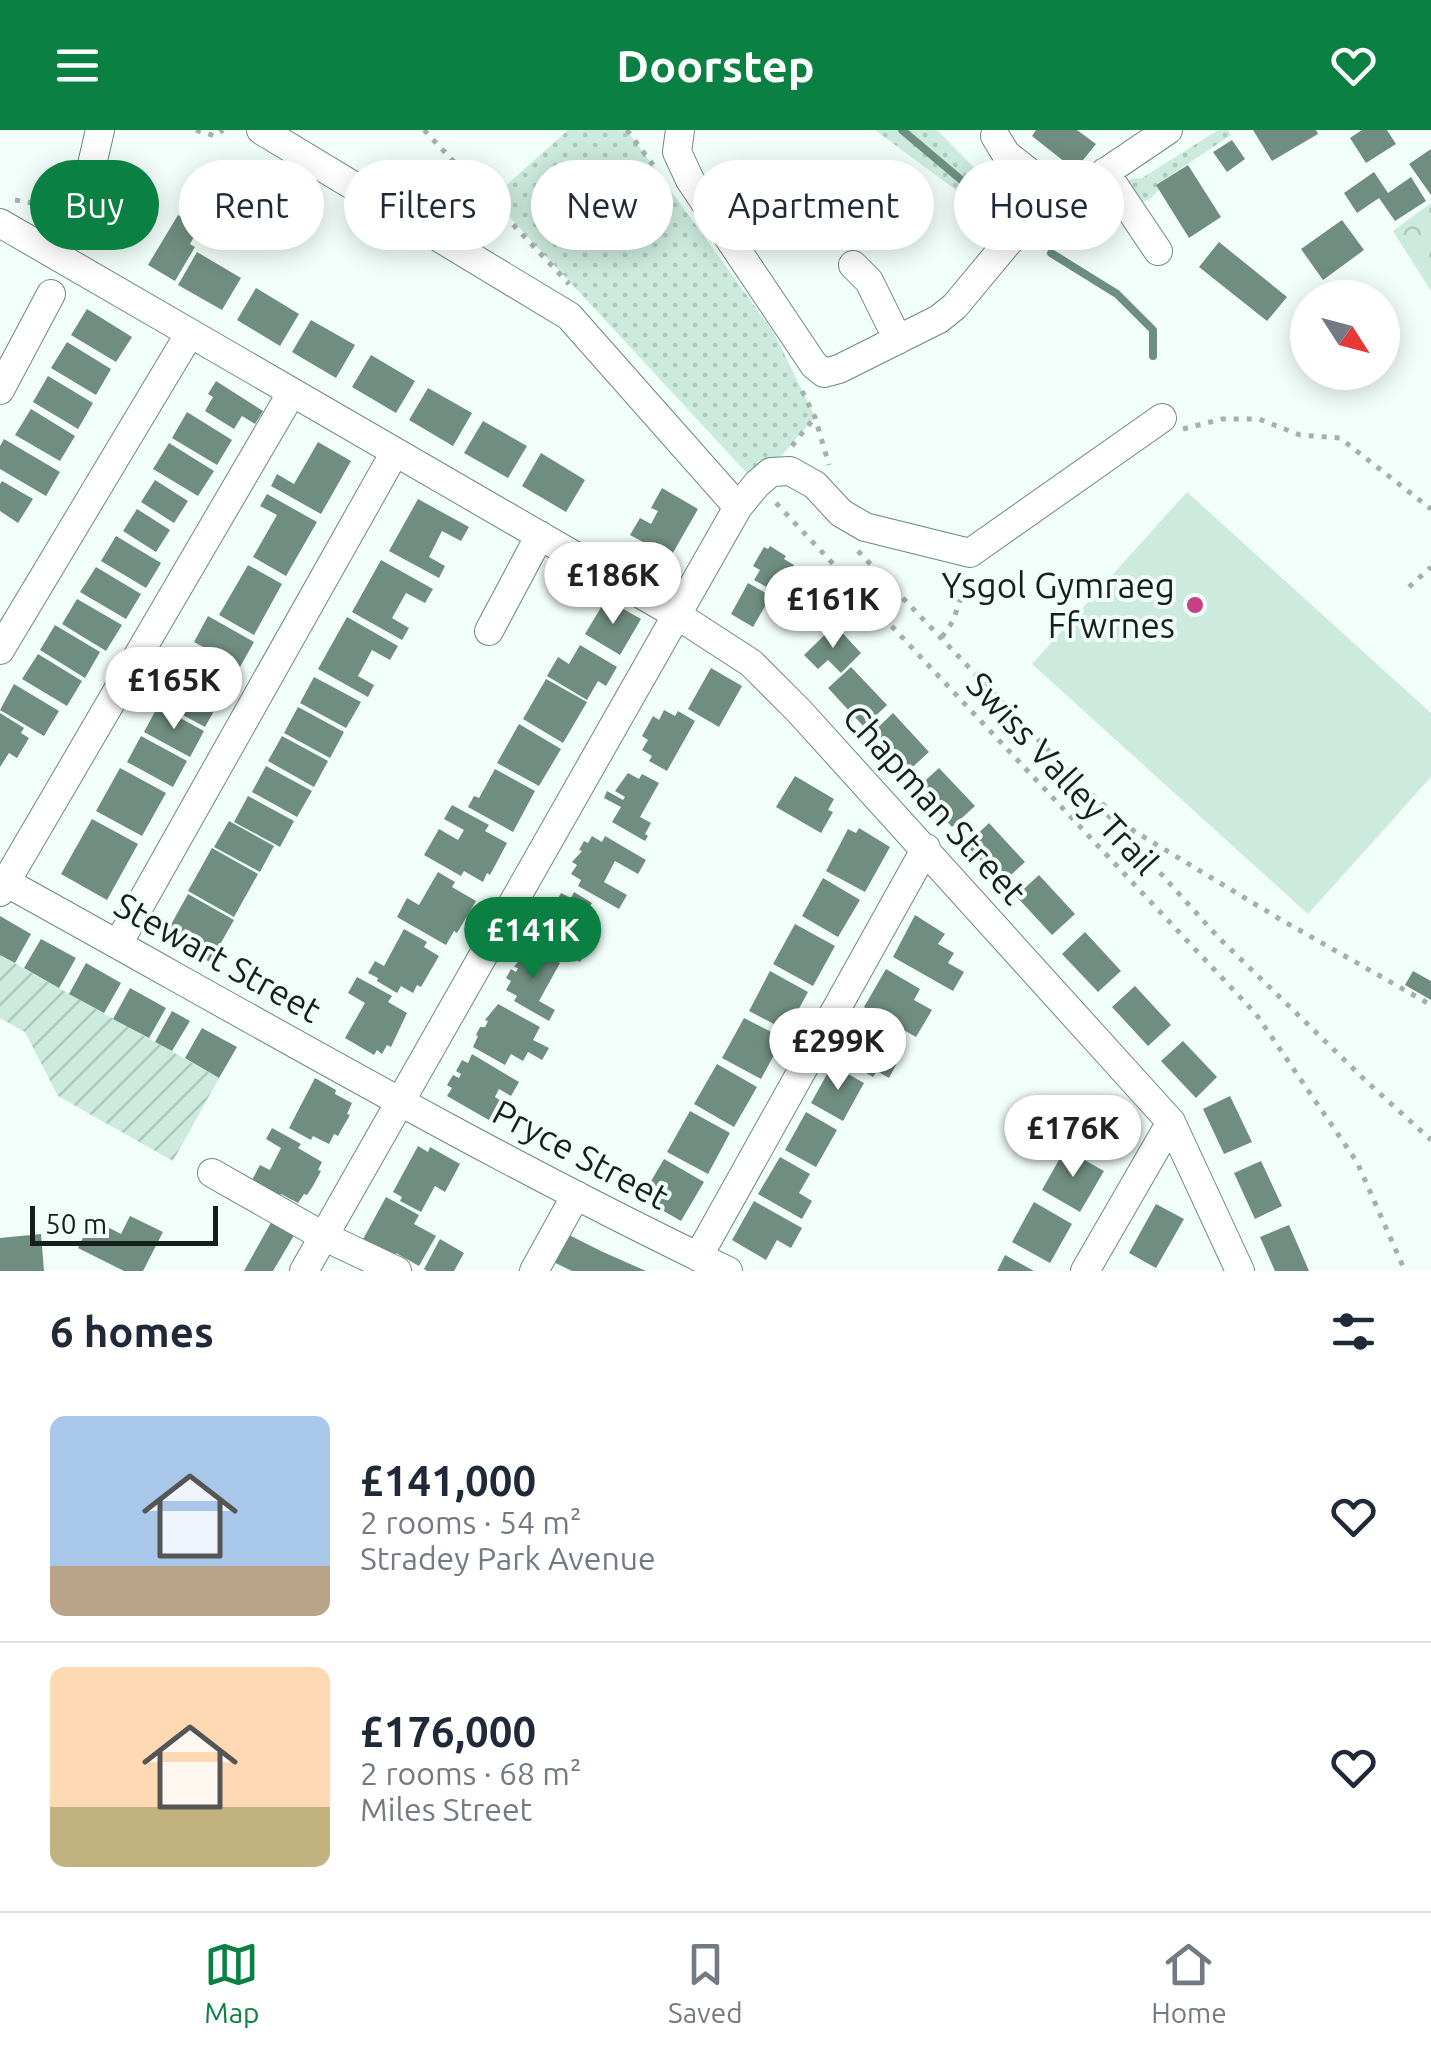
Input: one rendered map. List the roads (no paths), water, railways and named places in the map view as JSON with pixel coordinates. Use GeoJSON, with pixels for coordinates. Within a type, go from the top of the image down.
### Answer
{"type":"FeatureCollection","features":[{"type":"Feature","properties":{"kind":"street"},"geometry":{"type":"LineString","coordinates":[[93,160],[100,130]]}},
{"type":"Feature","properties":{"kind":"street"},"geometry":{"type":"LineString","coordinates":[[261,130],[568,316],[738,507]]}},
{"type":"Feature","properties":{"kind":"street"},"geometry":{"type":"LineString","coordinates":[[680,130],[678,152],[690,180],[814,366],[824,374],[944,316],[1002,250]]}},
{"type":"Feature","properties":{"kind":"street"},"geometry":{"type":"LineString","coordinates":[[1127,141],[1168,130]]}},
{"type":"Feature","properties":{"kind":"street"},"geometry":{"type":"LineString","coordinates":[[994,136],[1014,160]]}},
{"type":"Feature","properties":{"kind":"street"},"geometry":{"type":"LineString","coordinates":[[1124,200],[1158,251]]}},
{"type":"Feature","properties":{"kind":"street","name":"Chapman Street"},"geometry":{"type":"LineString","coordinates":[[0,223],[30,240]]}},
{"type":"Feature","properties":{"kind":"street","name":"Chapman Street"},"geometry":{"type":"LineString","coordinates":[[48,250],[677,615],[750,663],[822,734],[1172,1122],[1240,1271]]}},
{"type":"Feature","properties":{"kind":"street"},"geometry":{"type":"LineString","coordinates":[[852,265],[870,280],[898,340]]}},
{"type":"Feature","properties":{"kind":"street"},"geometry":{"type":"LineString","coordinates":[[0,390],[51,294]]}},
{"type":"Feature","properties":{"kind":"street"},"geometry":{"type":"LineString","coordinates":[[0,650],[190,333]]}},
{"type":"Feature","properties":{"kind":"street"},"geometry":{"type":"LineString","coordinates":[[2,884],[292,392]]}},
{"type":"Feature","properties":{"kind":"street"},"geometry":{"type":"LineString","coordinates":[[304,1271],[738,507],[757,484],[771,472],[790,471],[815,485],[842,514],[865,527],[970,553],[1172,424]]}},
{"type":"Feature","properties":{"kind":"street"},"geometry":{"type":"LineString","coordinates":[[118,944],[395,452]]}},
{"type":"Feature","properties":{"kind":"street"},"geometry":{"type":"LineString","coordinates":[[489,632],[540,536]]}},
{"type":"Feature","properties":{"kind":"street"},"geometry":{"type":"LineString","coordinates":[[698,1257],[926,848]]}},
{"type":"Feature","properties":{"kind":"street","name":"Stewart Street"},"geometry":{"type":"LineString","coordinates":[[2,884],[400,1101]]}},
{"type":"Feature","properties":{"kind":"street","name":"Pryce Street"},"geometry":{"type":"LineString","coordinates":[[400,1101],[728,1271]]}},
{"type":"Feature","properties":{"kind":"street"},"geometry":{"type":"LineString","coordinates":[[1085,1271],[1172,1122]]}},
{"type":"Feature","properties":{"kind":"street"},"geometry":{"type":"LineString","coordinates":[[212,1173],[323,1236],[398,1271]]}},
{"type":"Feature","properties":{"kind":"street"},"geometry":{"type":"LineString","coordinates":[[534,1271],[576,1195]]}},
{"type":"Feature","properties":{"kind":"waterway"},"geometry":{"type":"LineString","coordinates":[[902,130],[954,174]]}},
{"type":"Feature","properties":{"kind":"waterway"},"geometry":{"type":"LineString","coordinates":[[1051,253],[1117,294],[1153,330],[1153,356]]}},
{"type":"Feature","properties":{"kind":"place","name":"Ysgol Gymraeg Ffwrnes"},"geometry":{"type":"Point","coordinates":[1195,605]}}]}
